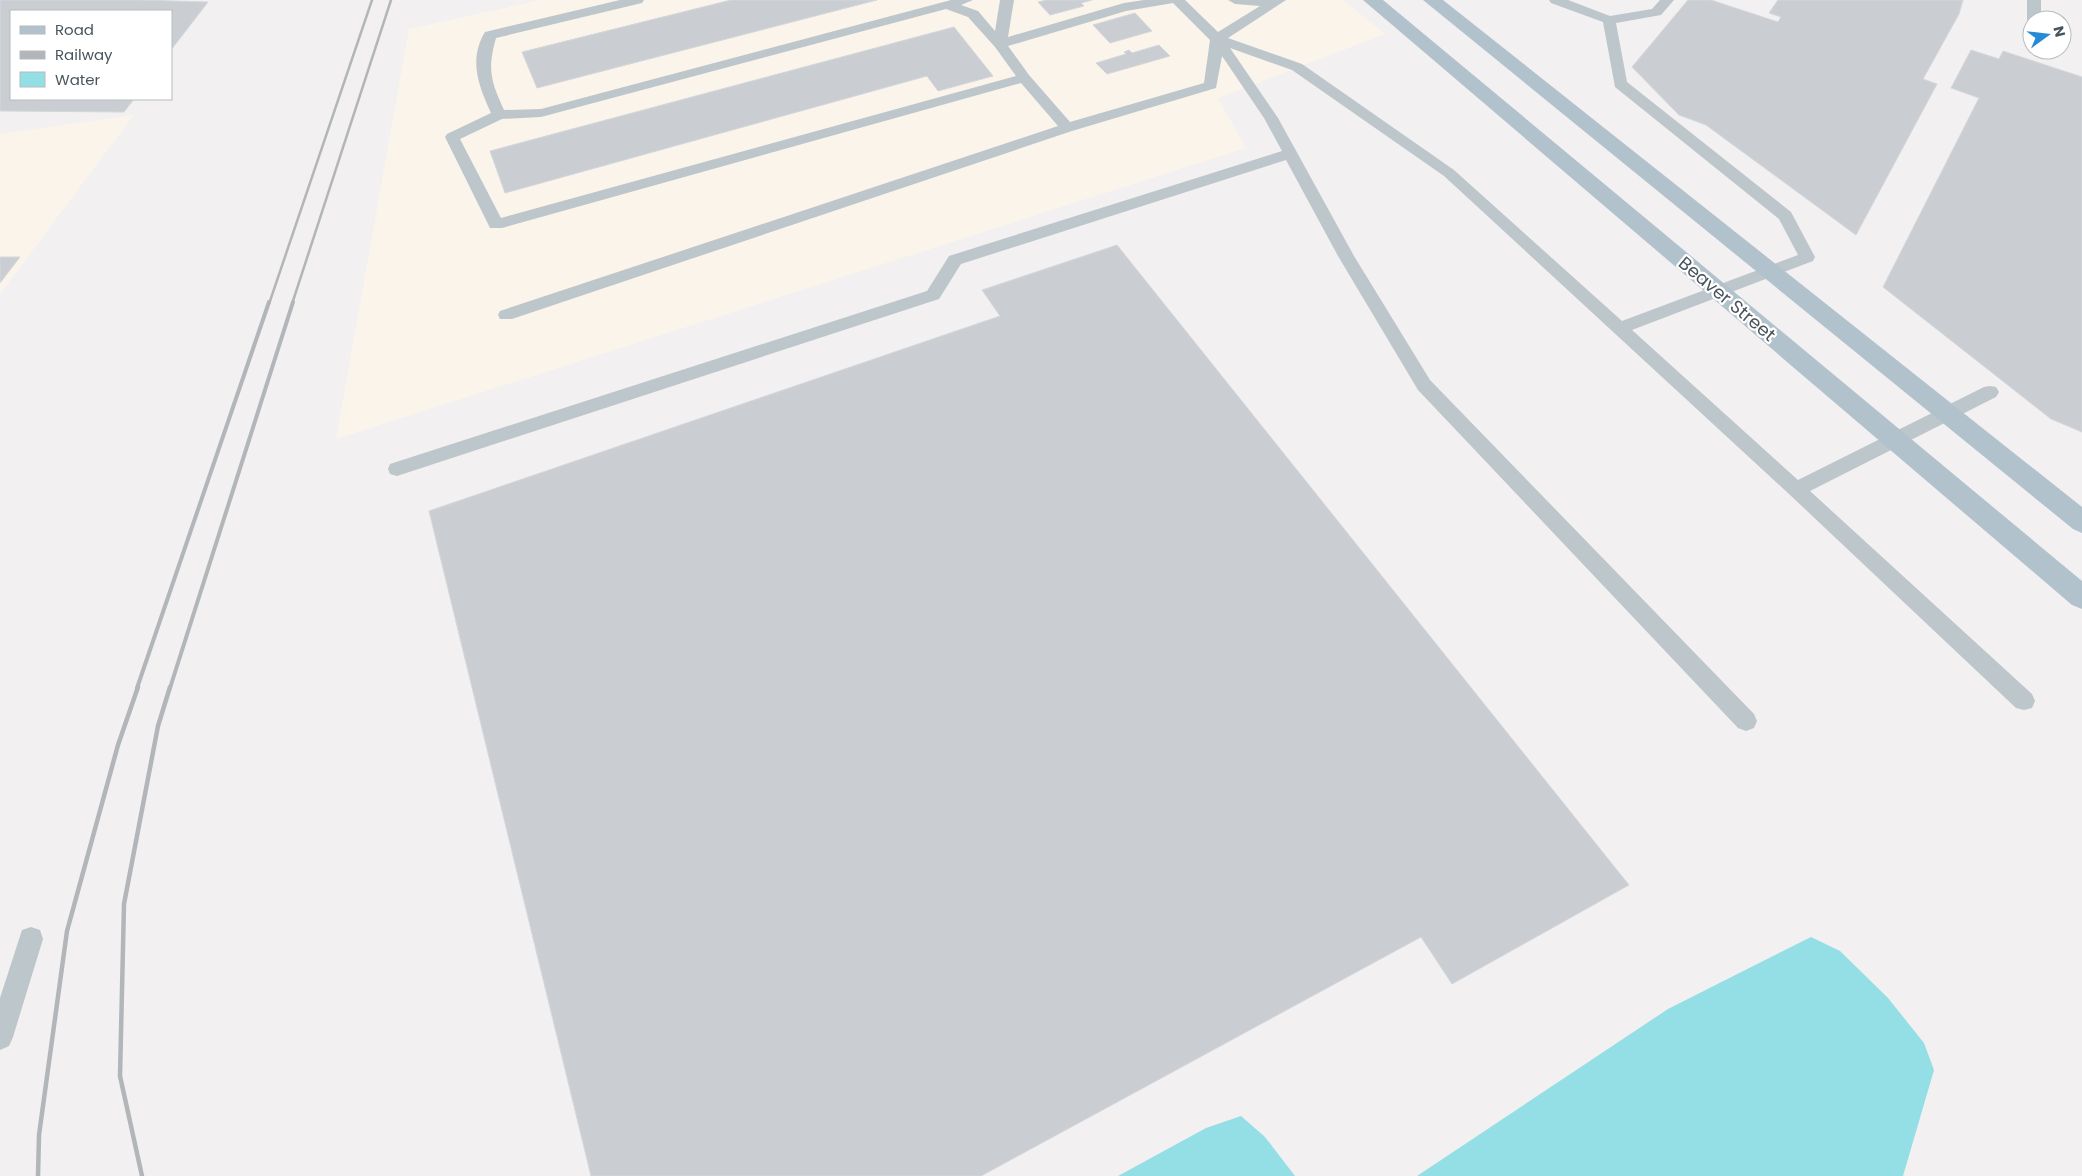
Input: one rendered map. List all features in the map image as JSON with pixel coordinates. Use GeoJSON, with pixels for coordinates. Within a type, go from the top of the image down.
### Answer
{"type":"FeatureCollection","features":[{"type":"Feature","properties":{"kind":"main road","name":"Beaver Street"},"geometry":{"type":"LineString","coordinates":[[1372,0],[2082,597]]}},
{"type":"Feature","properties":{"kind":"main road"},"geometry":{"type":"LineString","coordinates":[[1432,0],[2082,522]]}},
{"type":"Feature","properties":{"kind":"lane"},"geometry":{"type":"LineString","coordinates":[[499,116],[484,82],[484,55],[490,34],[637,0]]}},
{"type":"Feature","properties":{"kind":"lane"},"geometry":{"type":"LineString","coordinates":[[966,0],[541,114],[499,116],[452,137],[496,224],[1024,78]]}},
{"type":"Feature","properties":{"kind":"lane"},"geometry":{"type":"LineString","coordinates":[[1000,44],[1007,0]]}},
{"type":"Feature","properties":{"kind":"lane"},"geometry":{"type":"LineString","coordinates":[[1000,44],[1124,7],[1170,0]]}},
{"type":"Feature","properties":{"kind":"lane"},"geometry":{"type":"LineString","coordinates":[[1177,0],[1216,40],[1272,118],[1346,256],[1424,385],[1746,722]]}},
{"type":"Feature","properties":{"kind":"lane"},"geometry":{"type":"LineString","coordinates":[[1235,0],[1277,1]]}},
{"type":"Feature","properties":{"kind":"lane"},"geometry":{"type":"LineString","coordinates":[[1556,0],[1609,20],[1656,12],[1667,0]]}},
{"type":"Feature","properties":{"kind":"lane"},"geometry":{"type":"LineString","coordinates":[[1216,40],[1277,1]]}},
{"type":"Feature","properties":{"kind":"lane"},"geometry":{"type":"LineString","coordinates":[[947,5],[973,14],[1000,44],[1024,78],[1067,128]]}},
{"type":"Feature","properties":{"kind":"lane"},"geometry":{"type":"LineString","coordinates":[[1609,20],[1620,84],[1786,216],[1807,257],[1620,328]]}},
{"type":"Feature","properties":{"kind":"lane"},"geometry":{"type":"LineString","coordinates":[[506,316],[1067,128],[1211,85],[1216,40]]}},
{"type":"Feature","properties":{"kind":"lane"},"geometry":{"type":"LineString","coordinates":[[1216,40],[1297,67],[1448,173],[1796,489],[2024,702]]}},
{"type":"Feature","properties":{"kind":"lane"},"geometry":{"type":"LineString","coordinates":[[397,469],[932,294],[955,260],[1291,153]]}},
{"type":"Feature","properties":{"kind":"lane"},"geometry":{"type":"LineString","coordinates":[[1796,489],[1990,392]]}},
{"type":"Feature","properties":{"kind":"lane"},"geometry":{"type":"LineString","coordinates":[[0,1037],[31,939]]}},
{"type":"Feature","properties":{"kind":"shaded area"},"geometry":{"type":"Polygon","coordinates":[[[540,0],[1343,0],[1385,34],[1218,98],[1246,148],[336,439],[409,29],[540,0]]]}},
{"type":"Feature","properties":{"kind":"shaded area"},"geometry":{"type":"Polygon","coordinates":[[[134,115],[0,294],[0,134],[134,115]]]}},
{"type":"Feature","properties":{"kind":"water"},"geometry":{"type":"Polygon","coordinates":[[[1811,937],[1840,951],[1888,998],[1924,1043],[1934,1070],[1903,1176],[1417,1176],[1668,1009],[1811,937]]]}},
{"type":"Feature","properties":{"kind":"water"},"geometry":{"type":"Polygon","coordinates":[[[1241,1116],[1265,1137],[1295,1176],[1118,1176],[1206,1128],[1241,1116]]]}},
{"type":"Feature","properties":{"kind":"building"},"geometry":{"type":"Polygon","coordinates":[[[0,0],[208,2],[172,49],[172,10],[10,10],[10,100],[133,100],[124,112],[0,111],[0,0]]]}},
{"type":"Feature","properties":{"kind":"building"},"geometry":{"type":"Polygon","coordinates":[[[731,0],[877,0],[537,88],[522,52],[731,0]]]}},
{"type":"Feature","properties":{"kind":"building"},"geometry":{"type":"Polygon","coordinates":[[[1047,0],[1092,0],[1081,3],[1084,6],[1050,15],[1038,2],[1047,0]]]}},
{"type":"Feature","properties":{"kind":"building"},"geometry":{"type":"Polygon","coordinates":[[[1688,0],[1711,0],[1778,22],[1781,17],[1769,13],[1778,0],[1963,0],[1959,14],[1923,79],[1937,84],[1856,235],[1706,125],[1679,115],[1632,67],[1688,0]]]}},
{"type":"Feature","properties":{"kind":"building"},"geometry":{"type":"Polygon","coordinates":[[[1135,13],[1152,31],[1110,43],[1093,25],[1135,13]]]}},
{"type":"Feature","properties":{"kind":"building"},"geometry":{"type":"Polygon","coordinates":[[[954,27],[993,76],[938,91],[927,76],[505,193],[490,151],[954,27]]]}},
{"type":"Feature","properties":{"kind":"building"},"geometry":{"type":"Polygon","coordinates":[[[1159,45],[1170,56],[1107,74],[1096,63],[1126,54],[1124,52],[1129,50],[1132,53],[1159,45]]]}},
{"type":"Feature","properties":{"kind":"building"},"geometry":{"type":"Polygon","coordinates":[[[1971,50],[1999,59],[2003,51],[2022,57],[2022,60],[2030,60],[2082,77],[2082,432],[2051,419],[1883,287],[1979,98],[1951,88],[1971,50]]]}},
{"type":"Feature","properties":{"kind":"building"},"geometry":{"type":"Polygon","coordinates":[[[1117,245],[1629,885],[1452,984],[1421,937],[981,1176],[591,1176],[429,511],[1000,316],[982,290],[1117,245]]]}},
{"type":"Feature","properties":{"kind":"building"},"geometry":{"type":"Polygon","coordinates":[[[0,257],[20,257],[0,283],[0,257]]]}},
{"type":"Feature","properties":{"kind":"railway"},"geometry":{"type":"LineString","coordinates":[[269,304],[372,0]]}},
{"type":"Feature","properties":{"kind":"railway"},"geometry":{"type":"LineString","coordinates":[[292,304],[391,0]]}},
{"type":"Feature","properties":{"kind":"railway"},"geometry":{"type":"LineString","coordinates":[[137,688],[269,302]]}},
{"type":"Feature","properties":{"kind":"railway"},"geometry":{"type":"LineString","coordinates":[[170,688],[293,302]]}},
{"type":"Feature","properties":{"kind":"railway"},"geometry":{"type":"LineString","coordinates":[[38,1176],[39,1135],[67,931],[118,745],[138,687]]}},
{"type":"Feature","properties":{"kind":"railway"},"geometry":{"type":"LineString","coordinates":[[142,1176],[120,1076],[124,904],[158,726],[170,687]]}}]}
